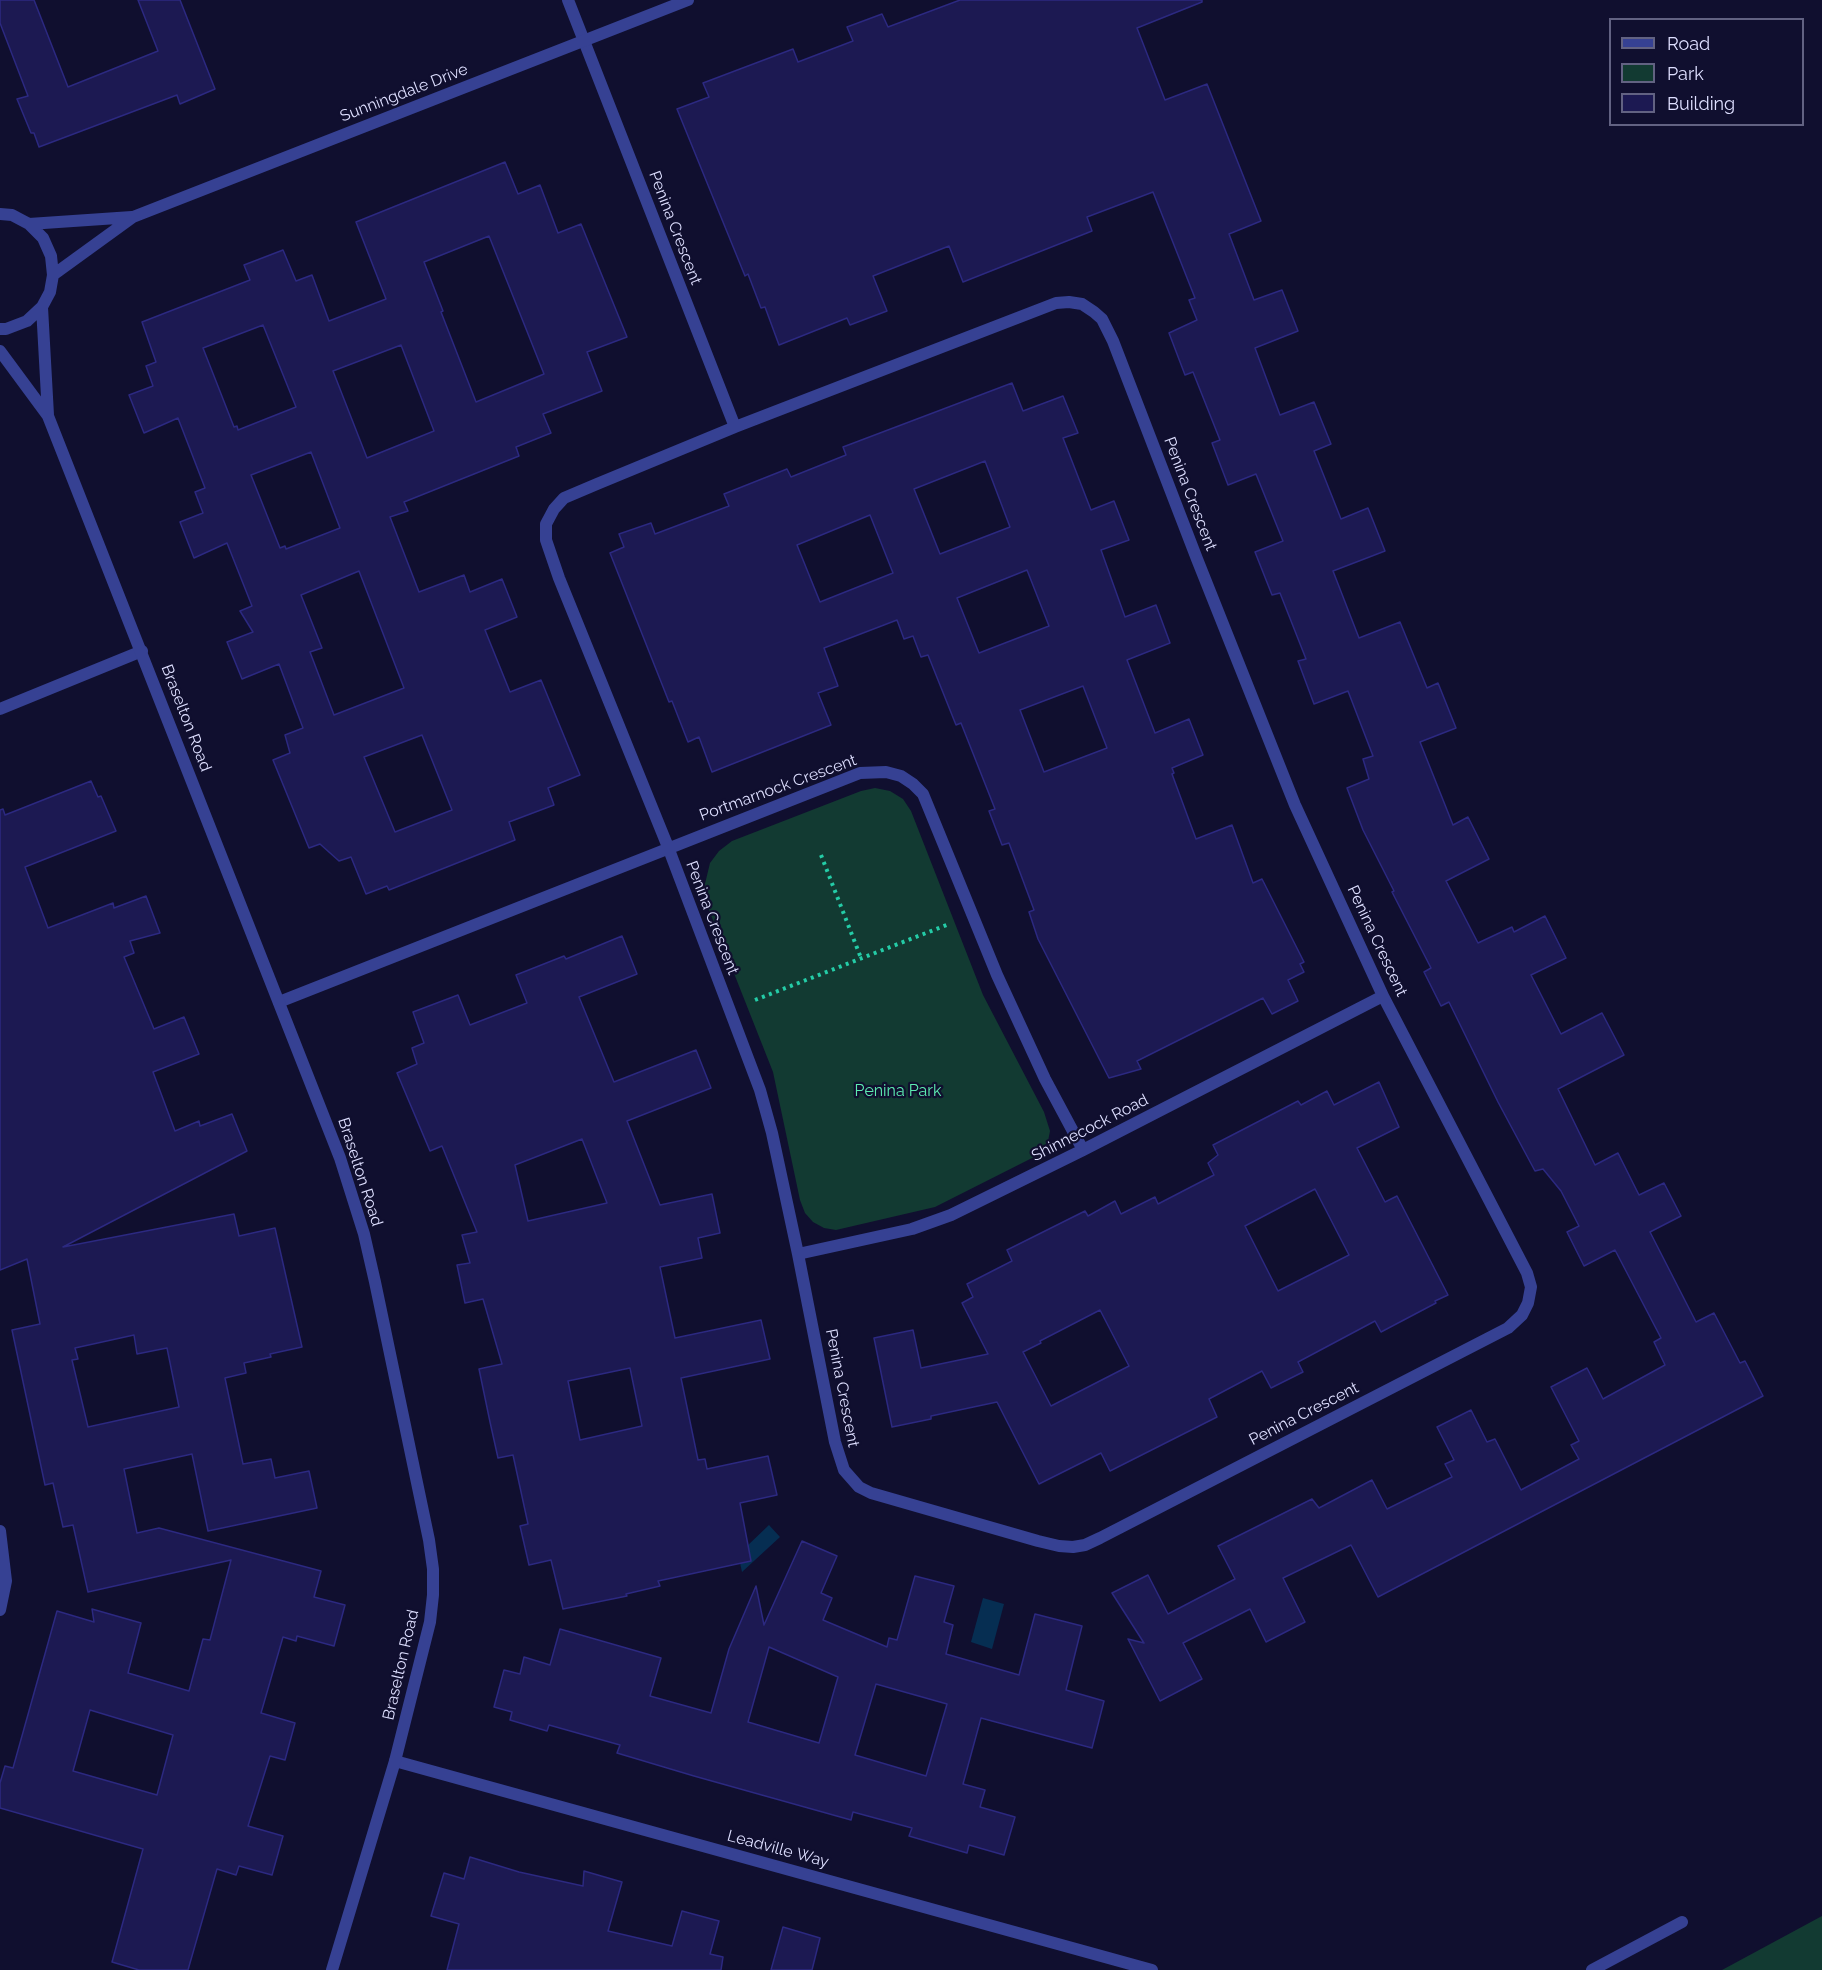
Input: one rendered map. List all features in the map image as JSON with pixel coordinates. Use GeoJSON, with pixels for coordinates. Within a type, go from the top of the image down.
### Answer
{"type":"FeatureCollection","features":[{"type":"Feature","properties":{"kind":"street","name":"Penina Crescent"},"geometry":{"type":"LineString","coordinates":[[568,0],[735,427]]}},
{"type":"Feature","properties":{"kind":"street","name":"Sunningdale Drive"},"geometry":{"type":"LineString","coordinates":[[53,275],[133,217],[688,0]]}},
{"type":"Feature","properties":{"kind":"street"},"geometry":{"type":"LineString","coordinates":[[0,214],[12,215],[28,224],[43,238],[51,256],[53,275],[50,292],[42,307],[27,321],[0,329]]}},
{"type":"Feature","properties":{"kind":"street","name":"Sunningdale Drive"},"geometry":{"type":"LineString","coordinates":[[28,224],[133,217]]}},
{"type":"Feature","properties":{"kind":"street","name":"Penina Crescent"},"geometry":{"type":"LineString","coordinates":[[1056,303],[1082,304],[1102,320],[1127,374],[1197,559],[1295,805],[1383,996],[1527,1273],[1531,1287],[1528,1303],[1522,1316],[1508,1328],[1085,1545],[1059,1546],[885,1498],[859,1487],[844,1470],[839,1459],[798,1254],[772,1133],[760,1090],[668,847],[559,578],[546,540],[546,524],[554,509],[564,498],[735,427],[1056,303]]}},
{"type":"Feature","properties":{"kind":"street","name":"Braselton Road"},"geometry":{"type":"LineString","coordinates":[[42,307],[48,416]]}},
{"type":"Feature","properties":{"kind":"street","name":"Braselton Road"},"geometry":{"type":"LineString","coordinates":[[0,351],[48,416],[340,1158],[364,1234],[375,1282],[433,1569],[433,1595],[430,1622],[394,1761],[332,1970]]}},
{"type":"Feature","properties":{"kind":"street"},"geometry":{"type":"LineString","coordinates":[[0,709],[142,651]]}},
{"type":"Feature","properties":{"kind":"street","name":"Portmarnock Crescent"},"geometry":{"type":"LineString","coordinates":[[279,1002],[860,773],[886,772],[907,780],[923,794],[997,975],[1045,1078],[1083,1150]]}},
{"type":"Feature","properties":{"kind":"street","name":"Shinnecock Road"},"geometry":{"type":"LineString","coordinates":[[798,1254],[912,1229],[933,1222],[1083,1150],[1383,996]]}},
{"type":"Feature","properties":{"kind":"street"},"geometry":{"type":"LineString","coordinates":[[0,1531],[6,1581],[0,1610]]}},
{"type":"Feature","properties":{"kind":"street","name":"Leadville Way"},"geometry":{"type":"LineString","coordinates":[[394,1761],[1152,1970]]}},
{"type":"Feature","properties":{"kind":"street"},"geometry":{"type":"LineString","coordinates":[[1592,1970],[1682,1922]]}},
{"type":"Feature","properties":{"kind":"path"},"geometry":{"type":"LineString","coordinates":[[821,855],[861,958]]}},
{"type":"Feature","properties":{"kind":"path"},"geometry":{"type":"LineString","coordinates":[[730,1010],[972,915]]}},
{"type":"Feature","properties":{"kind":"green space","name":"Penina Park"},"geometry":{"type":"Polygon","coordinates":[[[875,788],[890,791],[903,799],[911,811],[983,995],[1044,1112],[1050,1131],[1048,1141],[1038,1155],[935,1207],[836,1230],[824,1228],[813,1222],[805,1213],[800,1200],[773,1072],[705,900],[704,888],[710,863],[719,851],[732,841],[861,791],[875,788]]]}},
{"type":"Feature","properties":{"kind":"green space"},"geometry":{"type":"Polygon","coordinates":[[[1822,1916],[1822,1970],[1722,1970],[1822,1916]]]}},
{"type":"Feature","properties":{"kind":"water"},"geometry":{"type":"Polygon","coordinates":[[[769,1525],[780,1537],[742,1572],[737,1549],[746,1547],[769,1525]]]}},
{"type":"Feature","properties":{"kind":"water"},"geometry":{"type":"Polygon","coordinates":[[[983,1598],[1004,1604],[992,1649],[971,1642],[983,1598]]]}},
{"type":"Feature","properties":{"kind":"building"},"geometry":{"type":"Polygon","coordinates":[[[0,0],[34,0],[68,87],[158,51],[138,0],[180,0],[215,89],[180,104],[177,95],[39,147],[17,99],[28,96],[0,23],[0,0]]]}},
{"type":"Feature","properties":{"kind":"building"},"geometry":{"type":"Polygon","coordinates":[[[960,0],[1202,0],[1202,2],[1137,28],[1165,100],[1207,84],[1261,221],[1229,234],[1254,300],[1282,290],[1298,331],[1255,348],[1280,415],[1314,402],[1331,444],[1314,451],[1341,519],[1368,508],[1385,551],[1333,571],[1359,638],[1400,622],[1427,688],[1438,683],[1456,728],[1420,742],[1453,825],[1468,817],[1489,859],[1446,881],[1478,943],[1512,927],[1514,932],[1545,916],[1566,958],[1531,975],[1561,1034],[1602,1013],[1624,1055],[1558,1089],[1595,1165],[1618,1153],[1639,1195],[1664,1183],[1681,1216],[1650,1232],[1696,1322],[1714,1313],[1740,1363],[1745,1361],[1763,1396],[1378,1597],[1351,1545],[1283,1578],[1305,1622],[1266,1642],[1250,1609],[1183,1643],[1202,1679],[1160,1701],[1128,1639],[1144,1643],[1112,1593],[1148,1575],[1168,1614],[1235,1579],[1218,1546],[1312,1499],[1319,1508],[1372,1480],[1387,1509],[1452,1477],[1445,1464],[1454,1460],[1437,1427],[1471,1410],[1487,1442],[1495,1439],[1521,1490],[1579,1459],[1571,1445],[1579,1441],[1551,1387],[1587,1368],[1603,1399],[1665,1365],[1654,1342],[1661,1338],[1615,1250],[1584,1266],[1567,1232],[1579,1226],[1561,1191],[1543,1169],[1535,1171],[1449,1002],[1441,1006],[1424,972],[1431,968],[1363,830],[1347,788],[1369,779],[1363,759],[1373,756],[1348,691],[1314,704],[1298,661],[1306,659],[1280,593],[1272,595],[1255,552],[1283,541],[1256,474],[1228,485],[1212,443],[1220,440],[1193,372],[1185,375],[1169,333],[1197,320],[1189,300],[1195,298],[1153,192],[1087,217],[1092,231],[963,282],[949,246],[873,276],[887,311],[850,325],[847,318],[779,345],[765,307],[761,308],[748,274],[745,276],[677,109],[709,97],[703,83],[793,49],[798,62],[853,41],[847,27],[882,14],[888,27],[960,0]]]}},
{"type":"Feature","properties":{"kind":"building"},"geometry":{"type":"Polygon","coordinates":[[[505,162],[518,194],[540,185],[558,233],[581,224],[627,337],[587,352],[602,391],[543,414],[551,433],[516,447],[519,456],[404,502],[408,511],[390,517],[419,592],[464,575],[470,592],[502,579],[517,617],[485,630],[510,692],[541,680],[580,775],[548,788],[554,805],[509,822],[515,840],[389,890],[387,886],[366,894],[351,857],[339,861],[320,844],[309,848],[273,760],[290,753],[285,735],[303,728],[279,664],[242,679],[227,642],[253,632],[240,611],[252,606],[227,543],[194,558],[180,522],[203,513],[195,492],[205,488],[178,418],[144,433],[129,395],[153,386],[146,366],[156,362],[142,322],[250,280],[244,265],[283,250],[296,281],[312,275],[329,321],[386,299],[356,222],[505,162]],[[489,236],[424,262],[476,402],[544,374],[489,236]],[[263,325],[203,348],[234,427],[237,426],[238,430],[296,407],[263,325]],[[401,345],[333,371],[367,458],[434,431],[401,345]],[[311,452],[251,475],[280,548],[285,546],[286,549],[340,528],[311,452]],[[359,571],[301,595],[322,648],[310,652],[334,715],[404,688],[359,571]],[[422,735],[364,757],[395,832],[452,810],[422,735]]]}},
{"type":"Feature","properties":{"kind":"building"},"geometry":{"type":"Polygon","coordinates":[[[1012,383],[1023,411],[1063,396],[1078,433],[1063,438],[1091,510],[1114,501],[1129,540],[1101,550],[1125,617],[1156,605],[1170,643],[1127,660],[1155,733],[1189,719],[1203,755],[1172,768],[1174,773],[1172,774],[1196,839],[1232,825],[1253,883],[1262,879],[1304,962],[1300,964],[1304,972],[1288,980],[1298,1001],[1272,1014],[1263,998],[1137,1061],[1141,1069],[1109,1078],[1038,939],[1029,912],[1034,910],[1009,843],[1002,845],[989,811],[995,809],[961,723],[956,725],[928,655],[921,657],[913,636],[904,639],[897,620],[824,648],[838,686],[818,693],[831,725],[712,772],[699,737],[688,742],[672,701],[669,702],[610,553],[624,547],[619,534],[651,523],[655,534],[729,506],[724,494],[787,469],[791,477],[846,455],[843,447],[1012,383]],[[985,461],[914,489],[940,554],[1010,527],[985,461]],[[870,515],[797,545],[820,602],[893,573],[870,515]],[[1027,570],[957,598],[979,653],[1049,626],[1027,570]],[[1083,686],[1020,710],[1044,772],[1107,748],[1083,686]]]}},
{"type":"Feature","properties":{"kind":"building"},"geometry":{"type":"Polygon","coordinates":[[[91,781],[98,797],[101,796],[116,831],[25,867],[48,928],[113,903],[114,908],[146,896],[160,933],[130,941],[134,953],[124,957],[154,1029],[184,1017],[199,1054],[153,1072],[175,1131],[199,1121],[200,1126],[232,1114],[247,1151],[63,1247],[234,1214],[239,1236],[275,1228],[302,1347],[244,1363],[246,1373],[225,1378],[243,1464],[271,1459],[275,1478],[309,1471],[317,1508],[208,1531],[192,1454],[124,1469],[137,1533],[159,1528],[321,1571],[314,1597],[345,1605],[334,1646],[297,1636],[296,1641],[283,1637],[261,1713],[295,1723],[285,1760],[270,1756],[248,1826],[283,1836],[272,1875],[239,1866],[236,1875],[217,1869],[188,1970],[139,1970],[112,1962],[143,1849],[0,1808],[0,1783],[5,1766],[13,1768],[57,1611],[94,1622],[92,1609],[141,1623],[128,1673],[189,1691],[203,1639],[210,1640],[231,1560],[88,1592],[73,1525],[63,1527],[53,1483],[45,1485],[12,1330],[40,1324],[27,1259],[0,1270],[0,810],[3,809],[5,815],[91,781]],[[134,1335],[75,1348],[78,1359],[72,1360],[88,1427],[179,1407],[167,1348],[137,1354],[134,1335]],[[90,1710],[73,1771],[157,1795],[173,1735],[90,1710]]]}},
{"type":"Feature","properties":{"kind":"building"},"geometry":{"type":"Polygon","coordinates":[[[622,936],[637,974],[579,997],[614,1082],[696,1050],[711,1088],[627,1121],[660,1205],[712,1194],[720,1233],[698,1238],[702,1258],[660,1267],[675,1338],[761,1320],[770,1359],[681,1378],[698,1460],[705,1459],[707,1469],[768,1456],[777,1495],[740,1503],[751,1561],[658,1581],[660,1586],[626,1594],[627,1596],[563,1609],[551,1560],[529,1565],[520,1526],[528,1524],[513,1455],[498,1458],[479,1369],[502,1364],[483,1299],[465,1303],[457,1265],[470,1263],[462,1235],[477,1232],[442,1146],[430,1151],[397,1073],[417,1064],[412,1048],[424,1043],[413,1012],[458,995],[470,1025],[527,1003],[516,975],[564,956],[566,959],[622,936]],[[582,1139],[515,1165],[528,1221],[607,1203],[582,1139]],[[630,1368],[568,1381],[580,1440],[642,1426],[630,1368]]]}},
{"type":"Feature","properties":{"kind":"building"},"geometry":{"type":"Polygon","coordinates":[[[1379,1082],[1399,1127],[1357,1148],[1385,1202],[1397,1196],[1448,1295],[1381,1332],[1375,1321],[1298,1362],[1303,1372],[1271,1388],[1262,1371],[1209,1399],[1217,1417],[1110,1471],[1101,1453],[1039,1484],[997,1402],[892,1427],[874,1338],[913,1330],[921,1368],[988,1354],[962,1303],[973,1297],[967,1284],[1012,1261],[1007,1250],[1085,1211],[1088,1216],[1115,1201],[1121,1214],[1155,1197],[1158,1204],[1214,1175],[1208,1163],[1218,1155],[1213,1145],[1298,1101],[1301,1105],[1327,1091],[1334,1105],[1379,1082]],[[1315,1189],[1245,1226],[1278,1291],[1349,1255],[1315,1189]],[[1100,1310],[1023,1352],[1051,1406],[1129,1366],[1100,1310]]]}},
{"type":"Feature","properties":{"kind":"building"},"geometry":{"type":"Polygon","coordinates":[[[802,1541],[837,1556],[821,1593],[832,1598],[823,1620],[887,1647],[889,1638],[897,1640],[915,1576],[954,1586],[944,1622],[953,1625],[946,1654],[1019,1675],[1035,1614],[1082,1626],[1066,1690],[1104,1701],[1092,1748],[981,1718],[963,1784],[985,1790],[980,1807],[1015,1817],[1004,1855],[969,1845],[967,1853],[909,1836],[912,1828],[853,1812],[851,1820],[617,1753],[620,1745],[549,1725],[547,1731],[510,1720],[512,1712],[494,1707],[504,1670],[520,1674],[524,1657],[550,1665],[560,1629],[661,1658],[650,1696],[711,1713],[729,1649],[756,1586],[764,1625],[802,1541]],[[769,1647],[748,1722],[819,1743],[838,1677],[769,1647]],[[876,1684],[855,1755],[926,1776],[947,1704],[876,1684]]]}},
{"type":"Feature","properties":{"kind":"building"},"geometry":{"type":"Polygon","coordinates":[[[470,1857],[519,1872],[583,1886],[584,1871],[622,1882],[608,1931],[672,1946],[682,1911],[719,1921],[710,1954],[723,1957],[721,1970],[447,1970],[459,1924],[431,1916],[444,1873],[464,1879],[470,1857]]]}},
{"type":"Feature","properties":{"kind":"building"},"geometry":{"type":"Polygon","coordinates":[[[783,1927],[820,1938],[812,1970],[771,1970],[783,1927]]]}}]}
